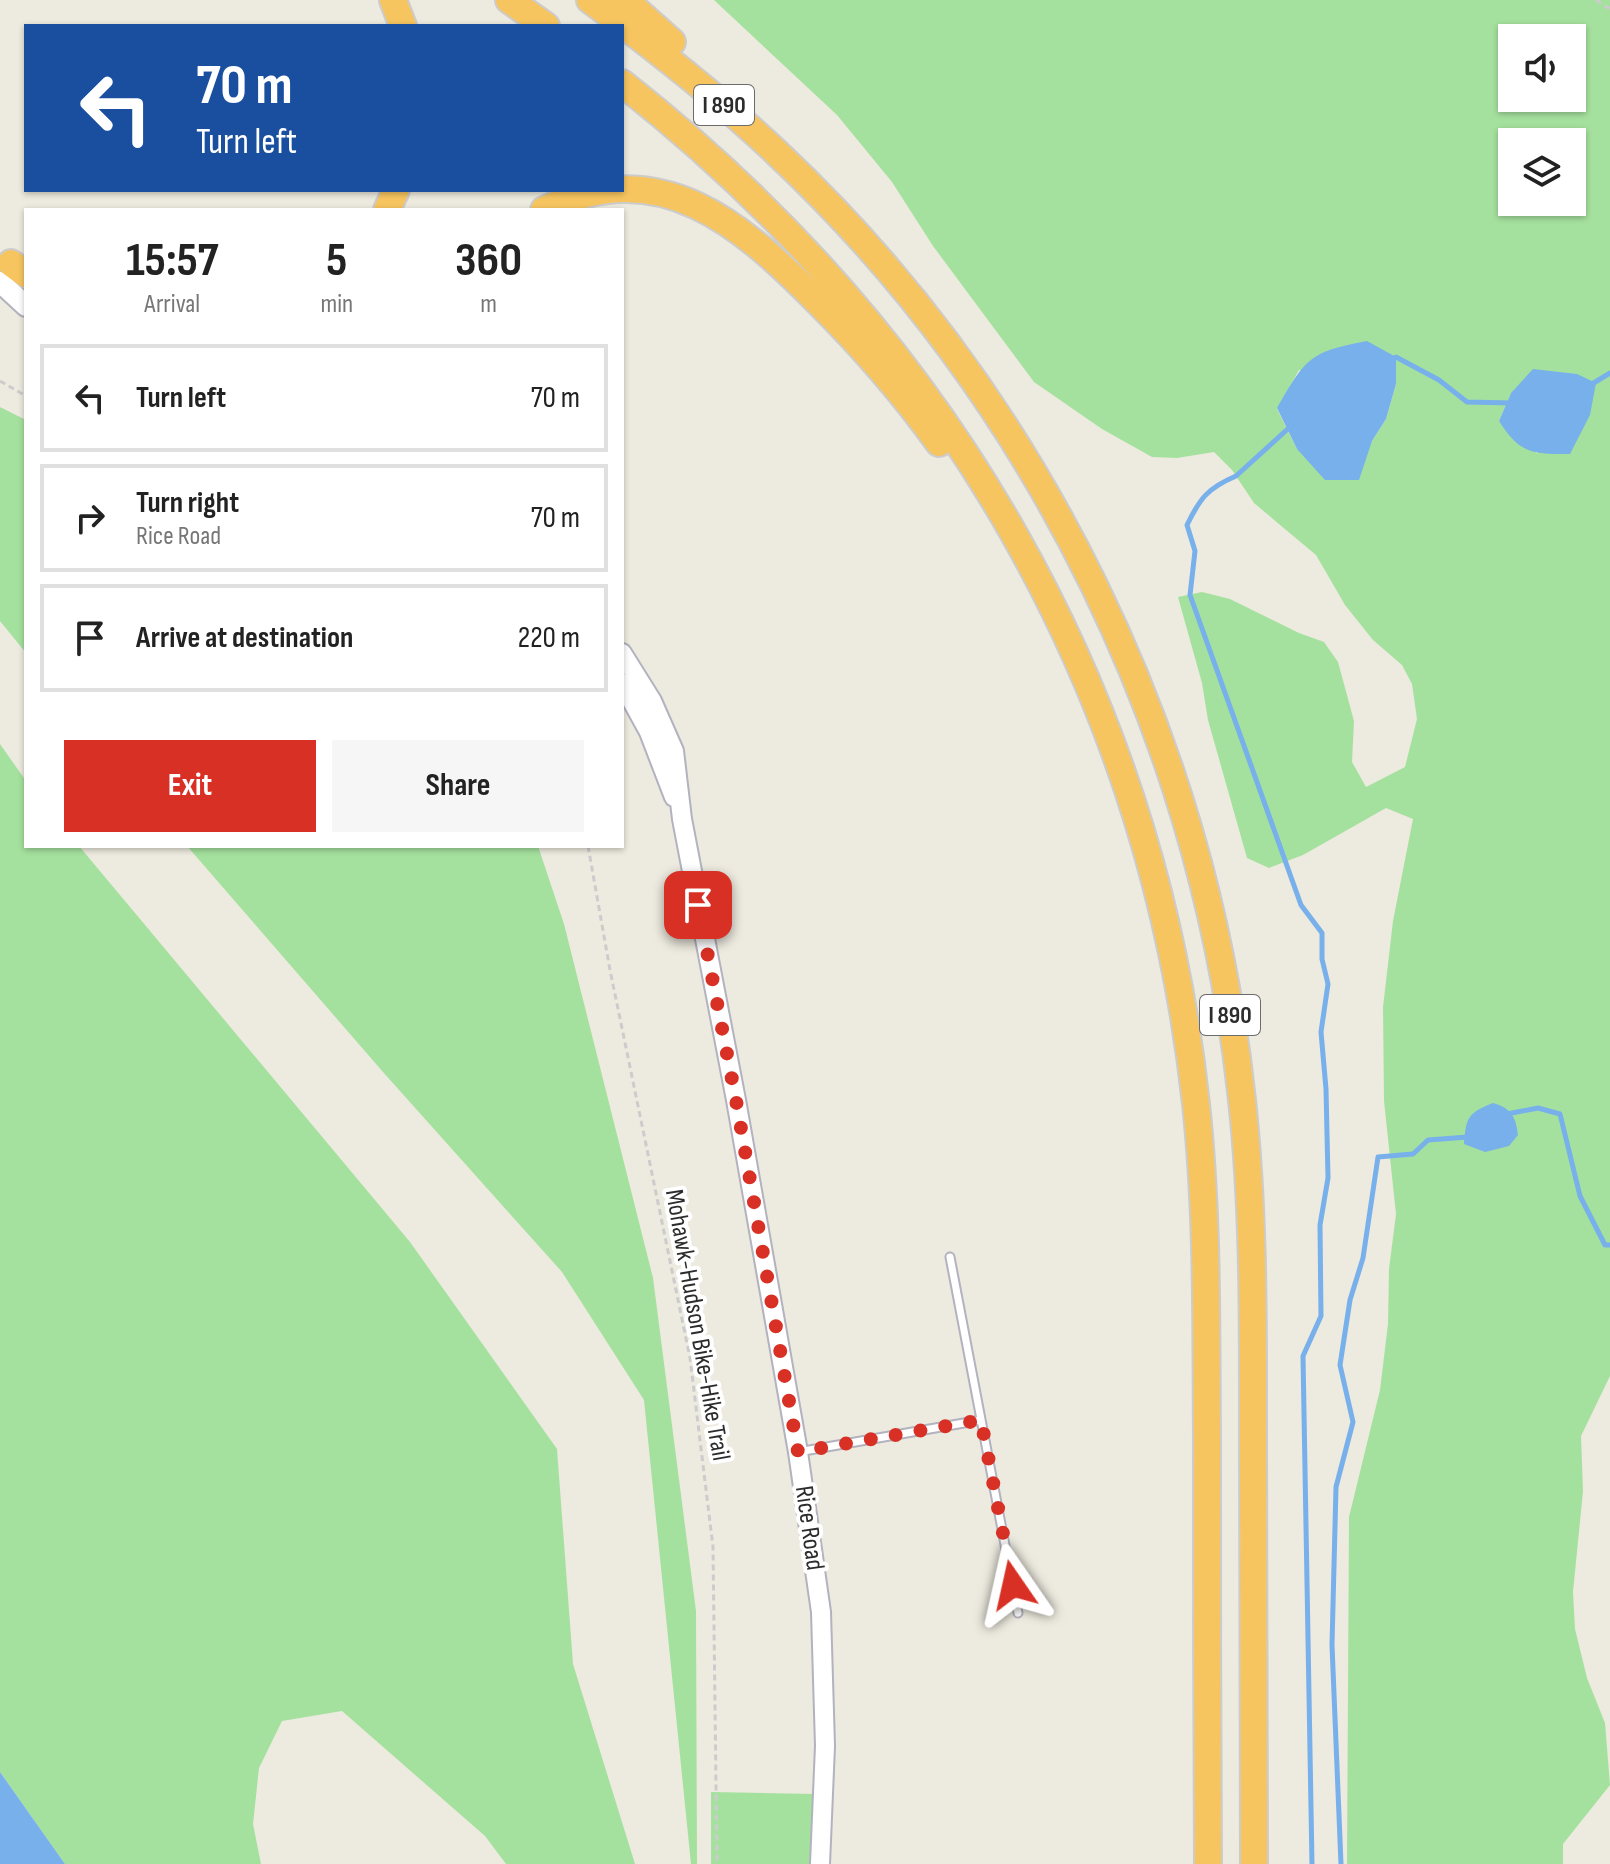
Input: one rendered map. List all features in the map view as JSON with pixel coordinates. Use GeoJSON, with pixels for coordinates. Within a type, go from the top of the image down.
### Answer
{"type":"FeatureCollection","features":[{"type":"Feature","properties":{"kind":"highway"},"geometry":{"type":"LineString","coordinates":[[393,0],[402,24]]}},
{"type":"Feature","properties":{"kind":"highway"},"geometry":{"type":"LineString","coordinates":[[509,0],[543,24]]}},
{"type":"Feature","properties":{"kind":"highway","name":"I 890"},"geometry":{"type":"LineString","coordinates":[[590,0],[621,24]]}},
{"type":"Feature","properties":{"kind":"highway"},"geometry":{"type":"LineString","coordinates":[[625,0],[742,106],[805,173],[846,223]]}},
{"type":"Feature","properties":{"kind":"highway","name":"I 890"},"geometry":{"type":"LineString","coordinates":[[624,27],[728,108],[779,154],[846,223],[950,348],[1052,503],[1084,563],[1135,674],[1163,747],[1196,852],[1212,917],[1240,1084],[1251,1230],[1254,1864]]}},
{"type":"Feature","properties":{"kind":"highway","name":"I 890"},"geometry":{"type":"LineString","coordinates":[[624,85],[746,189],[845,292],[939,413],[1014,530],[1068,638],[1113,749],[1151,865],[1179,986],[1202,1167],[1206,1292],[1208,1864]]}},
{"type":"Feature","properties":{"kind":"highway"},"geometry":{"type":"LineString","coordinates":[[624,190],[676,197],[699,205],[745,233],[845,329],[875,361],[958,470],[1068,638]]}},
{"type":"Feature","properties":{"kind":"highway"},"geometry":{"type":"LineString","coordinates":[[549,208],[573,198],[610,192]]}},
{"type":"Feature","properties":{"kind":"main road"},"geometry":{"type":"LineString","coordinates":[[13,270],[24,300]]}},
{"type":"Feature","properties":{"kind":"street","name":"Rice Road"},"geometry":{"type":"LineString","coordinates":[[624,656],[664,725],[678,772],[682,819],[736,1100],[798,1452],[821,1612],[825,1746],[820,1864]]}},
{"type":"Feature","properties":{"kind":"street","name":"Rice Road"},"geometry":{"type":"LineString","coordinates":[[624,687],[649,732],[682,819]]}},
{"type":"Feature","properties":{"kind":"lane"},"geometry":{"type":"LineString","coordinates":[[950,1257],[1018,1613]]}},
{"type":"Feature","properties":{"kind":"lane"},"geometry":{"type":"LineString","coordinates":[[798,1452],[981,1420]]}},
{"type":"Feature","properties":{"kind":"path"},"geometry":{"type":"LineString","coordinates":[[1596,0],[1610,9]]}},
{"type":"Feature","properties":{"kind":"path"},"geometry":{"type":"LineString","coordinates":[[0,381],[24,395]]}},
{"type":"Feature","properties":{"kind":"path","name":"Mohawk-Hudson Bike-Hike Trail"},"geometry":{"type":"LineString","coordinates":[[588,848],[610,970],[690,1358],[713,1547],[717,1864]]}},
{"type":"Feature","properties":{"kind":"green space"},"geometry":{"type":"Polygon","coordinates":[[[714,0],[1610,0],[1610,1376],[1581,1436],[1583,1491],[1573,1592],[1575,1629],[1587,1678],[1605,1723],[1610,1785],[1563,1844],[1563,1864],[1347,1864],[1349,1517],[1380,1390],[1388,1324],[1389,1269],[1396,1214],[1384,1101],[1383,1007],[1393,921],[1413,819],[1386,808],[1303,855],[1269,868],[1247,858],[1208,720],[1202,683],[1178,597],[1202,592],[1230,599],[1324,642],[1338,662],[1354,721],[1352,762],[1366,787],[1405,767],[1417,719],[1412,684],[1402,665],[1373,640],[1345,605],[1316,555],[1254,503],[1232,470],[1214,452],[1177,458],[1152,457],[1102,429],[1034,382],[933,246],[892,182],[837,115],[714,0]],[[1299,370],[1277,409],[1297,449],[1372,441],[1386,419],[1396,384],[1299,370]],[[1511,393],[1499,421],[1538,454],[1511,393]]]}},
{"type":"Feature","properties":{"kind":"green space"},"geometry":{"type":"Polygon","coordinates":[[[0,407],[24,419],[24,651],[0,621],[0,407]]]}},
{"type":"Feature","properties":{"kind":"green space"},"geometry":{"type":"Polygon","coordinates":[[[0,744],[24,778],[24,848],[81,848],[410,1242],[557,1449],[573,1664],[635,1864],[506,1864],[485,1836],[342,1711],[282,1721],[259,1768],[253,1824],[261,1864],[65,1864],[0,1772],[0,744]]]}},
{"type":"Feature","properties":{"kind":"green space"},"geometry":{"type":"Polygon","coordinates":[[[189,848],[539,848],[564,924],[653,1278],[696,1611],[697,1864],[691,1864],[644,1400],[562,1272],[189,848]]]}},
{"type":"Feature","properties":{"kind":"green space"},"geometry":{"type":"Polygon","coordinates":[[[711,1792],[815,1794],[812,1864],[711,1864],[711,1792]]]}},
{"type":"Feature","properties":{"kind":"water"},"geometry":{"type":"Polygon","coordinates":[[[1367,341],[1396,357],[1396,384],[1386,419],[1372,441],[1359,480],[1325,480],[1297,449],[1277,408],[1295,378],[1311,360],[1333,349],[1367,341]]]}},
{"type":"Feature","properties":{"kind":"water"},"geometry":{"type":"Polygon","coordinates":[[[1533,369],[1577,374],[1596,383],[1590,415],[1570,454],[1528,450],[1514,440],[1499,421],[1511,393],[1533,369]]]}},
{"type":"Feature","properties":{"kind":"water"},"geometry":{"type":"Polygon","coordinates":[[[1493,1103],[1512,1114],[1518,1135],[1509,1146],[1485,1152],[1464,1144],[1470,1117],[1493,1103]]]}},
{"type":"Feature","properties":{"kind":"water"},"geometry":{"type":"Polygon","coordinates":[[[0,1772],[65,1864],[0,1864],[0,1772]]]}},
{"type":"Feature","properties":{"kind":"waterway"},"geometry":{"type":"LineString","coordinates":[[1393,359],[1396,357],[1439,380],[1467,402],[1512,403]]}},
{"type":"Feature","properties":{"kind":"waterway"},"geometry":{"type":"LineString","coordinates":[[1592,384],[1610,373]]}},
{"type":"Feature","properties":{"kind":"waterway"},"geometry":{"type":"LineString","coordinates":[[1291,426],[1236,476],[1206,495],[1187,525],[1195,551],[1190,595],[1301,905],[1322,933],[1322,959],[1328,984],[1321,1032],[1328,1178],[1320,1225],[1321,1316],[1303,1356],[1312,1864]]}},
{"type":"Feature","properties":{"kind":"waterway"},"geometry":{"type":"LineString","coordinates":[[1507,1114],[1538,1108],[1560,1114],[1580,1196],[1605,1245],[1610,1245]]}},
{"type":"Feature","properties":{"kind":"waterway"},"geometry":{"type":"LineString","coordinates":[[1341,1864],[1332,1645],[1336,1487],[1353,1422],[1340,1365],[1350,1300],[1363,1258],[1378,1157],[1413,1154],[1428,1140],[1468,1137]]}},
{"type":"Feature","properties":{"kind":"route"},"geometry":{"type":"LineString","coordinates":[[698,905],[798,1452],[981,1420],[1013,1585]]}}]}
